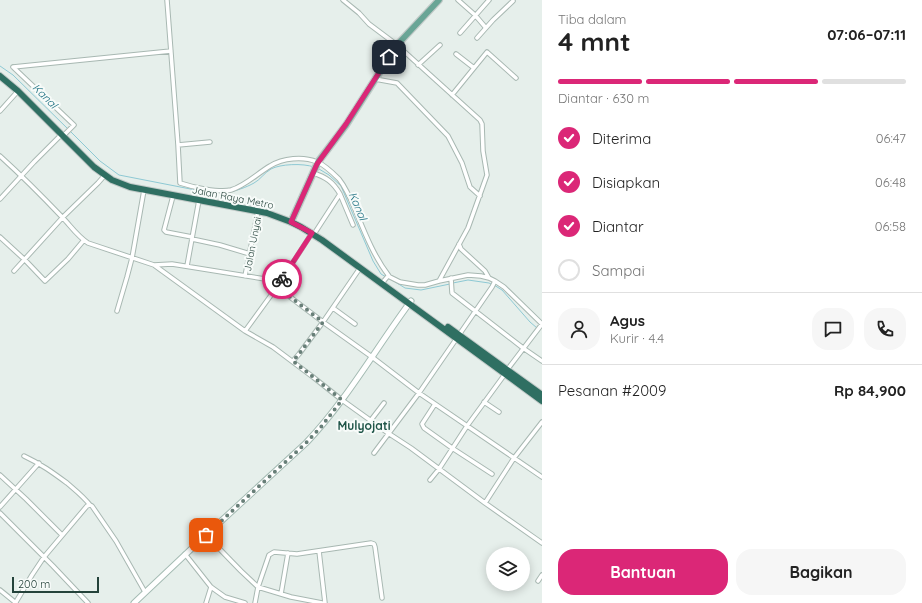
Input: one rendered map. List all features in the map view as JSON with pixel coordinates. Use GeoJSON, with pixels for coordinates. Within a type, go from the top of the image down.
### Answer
{"type":"FeatureCollection","features":[{"type":"Feature","properties":{"kind":"highway"},"geometry":{"type":"LineString","coordinates":[[0,72],[12,82],[63,135],[95,165],[113,177],[125,182],[172,193],[259,208],[291,220],[314,232],[506,372],[542,401]]}},
{"type":"Feature","properties":{"kind":"highway","name":"Jalan Raya Metro"},"geometry":{"type":"LineString","coordinates":[[0,76],[18,91],[94,167],[120,184],[173,196],[258,211],[291,220]]}},
{"type":"Feature","properties":{"kind":"highway"},"geometry":{"type":"LineString","coordinates":[[314,232],[360,268],[410,302]]}},
{"type":"Feature","properties":{"kind":"highway"},"geometry":{"type":"LineString","coordinates":[[506,372],[542,395]]}},
{"type":"Feature","properties":{"kind":"main road"},"geometry":{"type":"LineString","coordinates":[[291,220],[317,163],[346,124],[397,45],[439,0]]}},
{"type":"Feature","properties":{"kind":"street"},"geometry":{"type":"LineString","coordinates":[[167,0],[180,183],[190,187],[231,190],[246,183],[271,165],[284,161],[301,159],[317,163],[334,173],[342,184],[352,202],[376,256],[388,276],[400,282],[425,285],[472,275],[489,278]]}},
{"type":"Feature","properties":{"kind":"street"},"geometry":{"type":"LineString","coordinates":[[343,0],[369,24],[397,45],[418,66],[480,120],[482,124],[483,151],[488,173],[468,228],[439,281]]}},
{"type":"Feature","properties":{"kind":"street"},"geometry":{"type":"LineString","coordinates":[[458,0],[475,15],[486,28]]}},
{"type":"Feature","properties":{"kind":"street"},"geometry":{"type":"LineString","coordinates":[[463,4],[467,0]]}},
{"type":"Feature","properties":{"kind":"street"},"geometry":{"type":"LineString","coordinates":[[460,33],[489,0]]}},
{"type":"Feature","properties":{"kind":"street"},"geometry":{"type":"LineString","coordinates":[[477,38],[513,1]]}},
{"type":"Feature","properties":{"kind":"street"},"geometry":{"type":"LineString","coordinates":[[418,66],[440,45]]}},
{"type":"Feature","properties":{"kind":"street"},"geometry":{"type":"LineString","coordinates":[[0,199],[21,175],[74,125],[13,67],[171,51]]}},
{"type":"Feature","properties":{"kind":"street"},"geometry":{"type":"LineString","coordinates":[[452,95],[487,52],[516,78]]}},
{"type":"Feature","properties":{"kind":"street"},"geometry":{"type":"LineString","coordinates":[[456,54],[474,68]]}},
{"type":"Feature","properties":{"kind":"street"},"geometry":{"type":"LineString","coordinates":[[375,79],[396,83],[448,136],[462,163],[470,187],[480,196]]}},
{"type":"Feature","properties":{"kind":"street"},"geometry":{"type":"LineString","coordinates":[[0,111],[18,91]]}},
{"type":"Feature","properties":{"kind":"street"},"geometry":{"type":"LineString","coordinates":[[178,145],[210,142]]}},
{"type":"Feature","properties":{"kind":"street"},"geometry":{"type":"LineString","coordinates":[[0,156],[21,175],[88,243],[154,265],[245,331],[273,347],[293,361],[342,400],[542,543]]}},
{"type":"Feature","properties":{"kind":"street"},"geometry":{"type":"LineString","coordinates":[[313,172],[323,176],[335,185],[353,224]]}},
{"type":"Feature","properties":{"kind":"street"},"geometry":{"type":"LineString","coordinates":[[14,271],[62,217],[105,175]]}},
{"type":"Feature","properties":{"kind":"street"},"geometry":{"type":"LineString","coordinates":[[117,311],[132,258],[144,190]]}},
{"type":"Feature","properties":{"kind":"street"},"geometry":{"type":"LineString","coordinates":[[245,331],[277,287],[340,194]]}},
{"type":"Feature","properties":{"kind":"street"},"geometry":{"type":"LineString","coordinates":[[173,196],[164,230],[166,232],[250,254]]}},
{"type":"Feature","properties":{"kind":"street"},"geometry":{"type":"LineString","coordinates":[[187,266],[199,200]]}},
{"type":"Feature","properties":{"kind":"street","name":"Jalan Unyai"},"geometry":{"type":"LineString","coordinates":[[245,276],[258,211]]}},
{"type":"Feature","properties":{"kind":"street"},"geometry":{"type":"LineString","coordinates":[[0,237],[45,281],[68,259],[84,240]]}},
{"type":"Feature","properties":{"kind":"street"},"geometry":{"type":"LineString","coordinates":[[430,480],[484,402],[542,324],[515,297],[494,283],[485,271],[461,249],[459,244]]}},
{"type":"Feature","properties":{"kind":"street"},"geometry":{"type":"LineString","coordinates":[[154,265],[172,264],[267,280],[372,357],[418,393],[542,477]]}},
{"type":"Feature","properties":{"kind":"street"},"geometry":{"type":"LineString","coordinates":[[293,361],[323,322],[360,268]]}},
{"type":"Feature","properties":{"kind":"street"},"geometry":{"type":"LineString","coordinates":[[384,282],[388,276]]}},
{"type":"Feature","properties":{"kind":"street"},"geometry":{"type":"LineString","coordinates":[[452,279],[452,293],[542,361]]}},
{"type":"Feature","properties":{"kind":"street"},"geometry":{"type":"LineString","coordinates":[[374,453],[458,337],[494,283]]}},
{"type":"Feature","properties":{"kind":"street"},"geometry":{"type":"LineString","coordinates":[[134,603],[306,443],[321,427],[342,400],[410,302]]}},
{"type":"Feature","properties":{"kind":"street"},"geometry":{"type":"LineString","coordinates":[[333,308],[355,324]]}},
{"type":"Feature","properties":{"kind":"street"},"geometry":{"type":"LineString","coordinates":[[484,402],[499,412]]}},
{"type":"Feature","properties":{"kind":"street"},"geometry":{"type":"LineString","coordinates":[[370,420],[384,403]]}},
{"type":"Feature","properties":{"kind":"street"},"geometry":{"type":"LineString","coordinates":[[435,404],[422,426],[492,474]]}},
{"type":"Feature","properties":{"kind":"street"},"geometry":{"type":"LineString","coordinates":[[485,503],[514,458],[542,422]]}},
{"type":"Feature","properties":{"kind":"street"},"geometry":{"type":"LineString","coordinates":[[24,456],[39,463],[54,473],[83,496],[92,506],[116,541],[146,592]]}},
{"type":"Feature","properties":{"kind":"street"},"geometry":{"type":"LineString","coordinates":[[0,507],[39,463]]}},
{"type":"Feature","properties":{"kind":"street"},"geometry":{"type":"LineString","coordinates":[[0,475],[62,535]]}},
{"type":"Feature","properties":{"kind":"street"},"geometry":{"type":"LineString","coordinates":[[0,590],[16,602],[44,557],[88,505],[90,505]]}},
{"type":"Feature","properties":{"kind":"street"},"geometry":{"type":"LineString","coordinates":[[0,513],[88,603]]}},
{"type":"Feature","properties":{"kind":"street"},"geometry":{"type":"LineString","coordinates":[[206,535],[240,571],[258,587],[291,597],[322,603]]}},
{"type":"Feature","properties":{"kind":"street"},"geometry":{"type":"LineString","coordinates":[[255,603],[258,587],[271,553],[297,554],[371,543],[375,547],[382,598]]}},
{"type":"Feature","properties":{"kind":"street"},"geometry":{"type":"LineString","coordinates":[[317,552],[325,603]]}},
{"type":"Feature","properties":{"kind":"street"},"geometry":{"type":"LineString","coordinates":[[281,594],[288,553]]}},
{"type":"Feature","properties":{"kind":"street"},"geometry":{"type":"LineString","coordinates":[[185,554],[210,587],[225,597],[245,603]]}},
{"type":"Feature","properties":{"kind":"street"},"geometry":{"type":"LineString","coordinates":[[538,581],[542,575]]}},
{"type":"Feature","properties":{"kind":"street"},"geometry":{"type":"LineString","coordinates":[[206,603],[210,587]]}},
{"type":"Feature","properties":{"kind":"street"},"geometry":{"type":"LineString","coordinates":[[289,603],[291,597]]}},
{"type":"Feature","properties":{"kind":"waterway","name":"Kanal"},"geometry":{"type":"LineString","coordinates":[[0,66],[13,75],[68,129]]}},
{"type":"Feature","properties":{"kind":"waterway","name":"Kanal"},"geometry":{"type":"LineString","coordinates":[[70,131],[100,161],[119,175],[211,193],[224,192]]}},
{"type":"Feature","properties":{"kind":"waterway","name":"Kanal"},"geometry":{"type":"LineString","coordinates":[[227,192],[251,185],[275,167],[286,165],[314,167]]}},
{"type":"Feature","properties":{"kind":"waterway","name":"Kanal"},"geometry":{"type":"LineString","coordinates":[[319,169],[329,175],[341,186],[373,261],[381,274],[386,277]]}},
{"type":"Feature","properties":{"kind":"waterway","name":"Kanal"},"geometry":{"type":"LineString","coordinates":[[389,278],[405,288],[421,290],[450,284]]}},
{"type":"Feature","properties":{"kind":"waterway","name":"Kanal"},"geometry":{"type":"LineString","coordinates":[[453,283],[468,280],[491,284]]}},
{"type":"Feature","properties":{"kind":"waterway","name":"Kanal"},"geometry":{"type":"LineString","coordinates":[[494,285],[502,290],[537,328]]}},
{"type":"Feature","properties":{"kind":"way so far"},"geometry":{"type":"LineString","coordinates":[[206,535],[306,443],[321,427],[342,400],[293,361],[323,322],[277,287],[282,279]]}},
{"type":"Feature","properties":{"kind":"district","name":"Mulyojati"},"geometry":{"type":"Point","coordinates":[364,426]}},
{"type":"Feature","properties":{"kind":"route"},"geometry":{"type":"LineString","coordinates":[[282,279],[312,233],[291,222],[317,164],[346,124],[389,57]]}}]}
